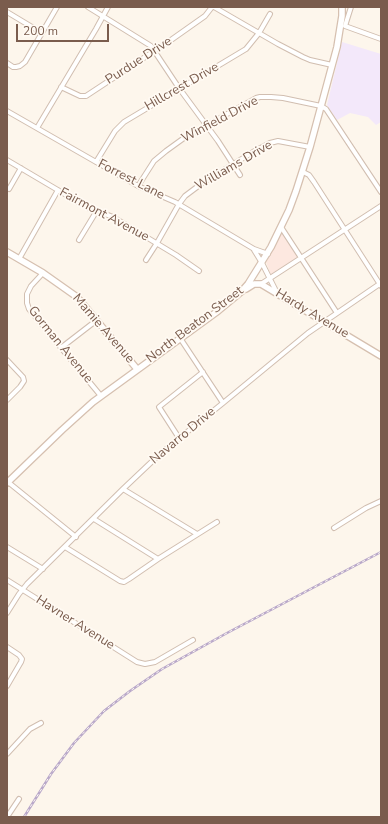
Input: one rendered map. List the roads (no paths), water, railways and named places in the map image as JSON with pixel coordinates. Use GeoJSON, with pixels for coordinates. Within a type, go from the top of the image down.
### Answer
{"type":"FeatureCollection","features":[{"type":"Feature","properties":{"kind":"main road"},"geometry":{"type":"LineString","coordinates":[[342,7],[343,27]]}},
{"type":"Feature","properties":{"kind":"main road","name":"North Beaton Street"},"geometry":{"type":"LineString","coordinates":[[8,483],[84,410],[218,310],[241,292],[248,284],[268,254],[289,210],[303,172],[343,27]]}},
{"type":"Feature","properties":{"kind":"main road","name":"Mamie Avenue"},"geometry":{"type":"LineString","coordinates":[[7,252],[43,273],[77,297],[137,369]]}},
{"type":"Feature","properties":{"kind":"main road","name":"Hardy Avenue"},"geometry":{"type":"LineString","coordinates":[[241,292],[254,284],[261,284],[381,356]]}},
{"type":"Feature","properties":{"kind":"street"},"geometry":{"type":"LineString","coordinates":[[7,63],[13,67],[23,65],[57,7]]}},
{"type":"Feature","properties":{"kind":"street"},"geometry":{"type":"LineString","coordinates":[[88,7],[148,43],[240,174]]}},
{"type":"Feature","properties":{"kind":"street"},"geometry":{"type":"LineString","coordinates":[[37,128],[108,7]]}},
{"type":"Feature","properties":{"kind":"street"},"geometry":{"type":"LineString","coordinates":[[213,7],[303,57],[332,65]]}},
{"type":"Feature","properties":{"kind":"street","name":"Purdue Drive"},"geometry":{"type":"LineString","coordinates":[[61,87],[80,96],[86,96],[205,16],[213,7]]}},
{"type":"Feature","properties":{"kind":"street","name":"North Beaton Street"},"geometry":{"type":"LineString","coordinates":[[343,27],[351,7]]}},
{"type":"Feature","properties":{"kind":"street"},"geometry":{"type":"LineString","coordinates":[[7,12],[42,33]]}},
{"type":"Feature","properties":{"kind":"street","name":"Hillcrest Drive"},"geometry":{"type":"LineString","coordinates":[[96,162],[115,131],[124,122],[246,49],[259,33],[270,14]]}},
{"type":"Feature","properties":{"kind":"street"},"geometry":{"type":"LineString","coordinates":[[343,27],[381,39]]}},
{"type":"Feature","properties":{"kind":"street","name":"Winfield Drive"},"geometry":{"type":"LineString","coordinates":[[138,186],[159,156],[184,138],[260,97],[283,98],[321,106]]}},
{"type":"Feature","properties":{"kind":"street"},"geometry":{"type":"LineString","coordinates":[[321,106],[329,112],[381,192]]}},
{"type":"Feature","properties":{"kind":"street","name":"Forrest Lane"},"geometry":{"type":"LineString","coordinates":[[7,111],[138,186],[178,204],[254,249],[268,254]]}},
{"type":"Feature","properties":{"kind":"street","name":"Williams Drive"},"geometry":{"type":"LineString","coordinates":[[146,260],[157,244],[178,204],[193,189],[253,152],[273,142],[278,141],[310,147]]}},
{"type":"Feature","properties":{"kind":"street","name":"Fairmont Avenue"},"geometry":{"type":"LineString","coordinates":[[7,160],[96,212],[113,217],[176,255],[199,271]]}},
{"type":"Feature","properties":{"kind":"street"},"geometry":{"type":"LineString","coordinates":[[9,189],[21,168]]}},
{"type":"Feature","properties":{"kind":"street"},"geometry":{"type":"LineString","coordinates":[[303,172],[308,175],[381,284]]}},
{"type":"Feature","properties":{"kind":"street"},"geometry":{"type":"LineString","coordinates":[[19,259],[58,190]]}},
{"type":"Feature","properties":{"kind":"street"},"geometry":{"type":"LineString","coordinates":[[261,284],[381,206]]}},
{"type":"Feature","properties":{"kind":"street"},"geometry":{"type":"LineString","coordinates":[[79,240],[96,212]]}},
{"type":"Feature","properties":{"kind":"street"},"geometry":{"type":"LineString","coordinates":[[281,227],[337,313]]}},
{"type":"Feature","properties":{"kind":"street","name":"Forrest Lane"},"geometry":{"type":"LineString","coordinates":[[254,249],[270,278],[274,289],[279,295]]}},
{"type":"Feature","properties":{"kind":"street","name":"Gorman Avenue"},"geometry":{"type":"LineString","coordinates":[[43,273],[31,286],[27,294],[27,303],[30,309],[101,396]]}},
{"type":"Feature","properties":{"kind":"street","name":"Navarro Drive"},"geometry":{"type":"LineString","coordinates":[[7,613],[22,590],[161,453],[308,333],[381,284]]}},
{"type":"Feature","properties":{"kind":"street"},"geometry":{"type":"LineString","coordinates":[[62,347],[96,320]]}},
{"type":"Feature","properties":{"kind":"street"},"geometry":{"type":"LineString","coordinates":[[180,338],[223,403]]}},
{"type":"Feature","properties":{"kind":"street"},"geometry":{"type":"LineString","coordinates":[[7,360],[24,379],[24,382],[20,387],[7,400]]}},
{"type":"Feature","properties":{"kind":"street"},"geometry":{"type":"LineString","coordinates":[[179,438],[158,407],[203,372]]}},
{"type":"Feature","properties":{"kind":"street"},"geometry":{"type":"LineString","coordinates":[[8,483],[76,537]]}},
{"type":"Feature","properties":{"kind":"street"},"geometry":{"type":"LineString","coordinates":[[123,489],[197,534]]}},
{"type":"Feature","properties":{"kind":"street"},"geometry":{"type":"LineString","coordinates":[[334,528],[366,508],[381,501]]}},
{"type":"Feature","properties":{"kind":"street"},"geometry":{"type":"LineString","coordinates":[[94,519],[158,559]]}},
{"type":"Feature","properties":{"kind":"street"},"geometry":{"type":"LineString","coordinates":[[65,547],[124,582],[217,522]]}},
{"type":"Feature","properties":{"kind":"street"},"geometry":{"type":"LineString","coordinates":[[7,547],[43,569]]}},
{"type":"Feature","properties":{"kind":"street","name":"Havner Avenue"},"geometry":{"type":"LineString","coordinates":[[7,580],[137,662],[145,664],[155,662],[193,640]]}},
{"type":"Feature","properties":{"kind":"street"},"geometry":{"type":"LineString","coordinates":[[7,647],[19,655],[22,659],[7,686]]}},
{"type":"Feature","properties":{"kind":"street"},"geometry":{"type":"LineString","coordinates":[[7,754],[30,729],[41,723]]}},
{"type":"Feature","properties":{"kind":"street"},"geometry":{"type":"LineString","coordinates":[[7,817],[19,799]]}},
{"type":"Feature","properties":{"kind":"railway"},"geometry":{"type":"LineString","coordinates":[[24,817],[51,774],[74,743],[104,711],[130,691],[162,669],[227,633],[381,552]]}}]}
